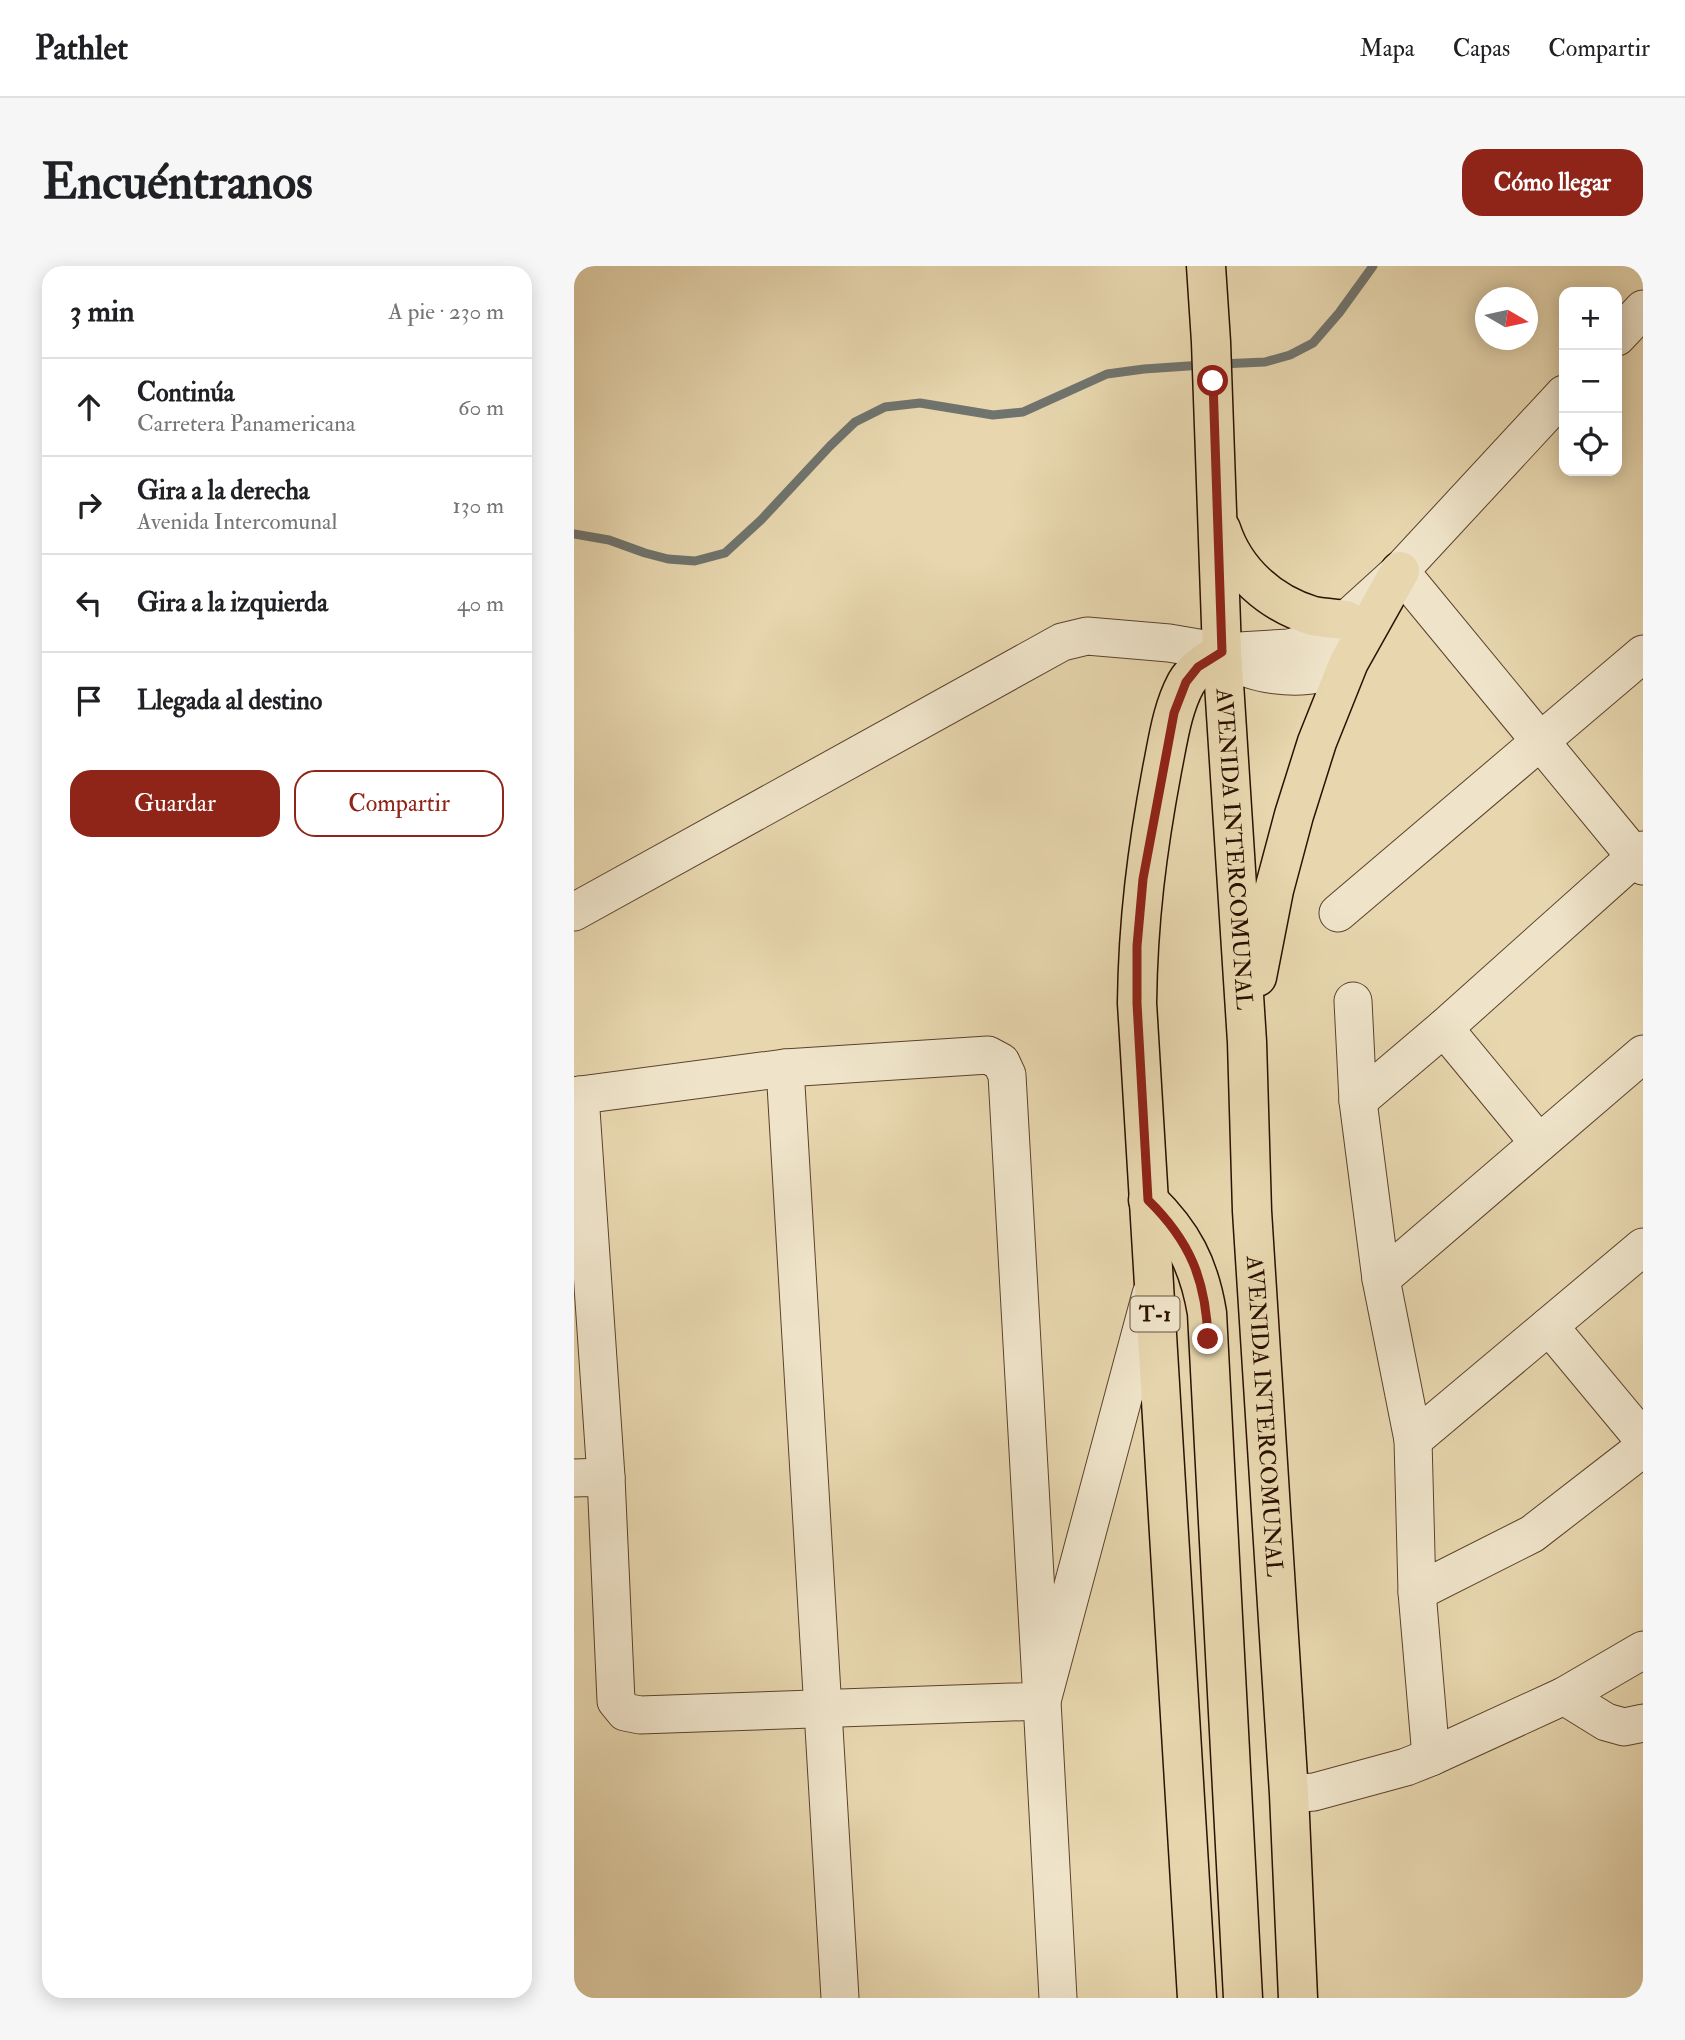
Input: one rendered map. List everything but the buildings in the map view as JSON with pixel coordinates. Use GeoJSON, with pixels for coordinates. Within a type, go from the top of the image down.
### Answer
{"type":"FeatureCollection","features":[{"type":"Feature","properties":{"kind":"main road"},"geometry":{"type":"LineString","coordinates":[[1206,266],[1213,381],[1222,652]]}},
{"type":"Feature","properties":{"kind":"main road"},"geometry":{"type":"LineString","coordinates":[[1216,515],[1231,553],[1241,569],[1263,591],[1288,607],[1316,617],[1346,620]]}},
{"type":"Feature","properties":{"kind":"main road"},"geometry":{"type":"LineString","coordinates":[[1247,1042],[1258,965],[1284,852],[1317,742],[1349,662],[1399,571]]}},
{"type":"Feature","properties":{"kind":"main road","name":"AVENIDA INTERCOMUNAL"},"geometry":{"type":"LineString","coordinates":[[1198,1998],[1148,1200],[1137,1003],[1137,946],[1143,879],[1174,713],[1186,682],[1198,667],[1222,652],[1247,1042],[1252,1211],[1289,1794],[1298,1998]]}},
{"type":"Feature","properties":{"kind":"main road"},"geometry":{"type":"LineString","coordinates":[[1148,1200],[1167,1218],[1182,1239],[1203,1287],[1208,1313],[1243,1997]]}},
{"type":"Feature","properties":{"kind":"main road"},"geometry":{"type":"LineString","coordinates":[[1227,1711],[1289,1794],[1237,1885]]}},
{"type":"Feature","properties":{"kind":"street"},"geometry":{"type":"LineString","coordinates":[[1622,332],[1643,309]]}},
{"type":"Feature","properties":{"kind":"street"},"geometry":{"type":"LineString","coordinates":[[574,912],[1062,642],[1087,636],[1169,643],[1222,652],[1289,648],[1327,634],[1399,571],[1559,399]]}},
{"type":"Feature","properties":{"kind":"street"},"geometry":{"type":"LineString","coordinates":[[1358,1101],[1640,857],[1539,741],[1399,571]]}},
{"type":"Feature","properties":{"kind":"street"},"geometry":{"type":"LineString","coordinates":[[1222,652],[1239,665],[1267,675],[1315,674],[1349,662]]}},
{"type":"Feature","properties":{"kind":"street"},"geometry":{"type":"LineString","coordinates":[[1338,913],[1643,654]]}},
{"type":"Feature","properties":{"kind":"street"},"geometry":{"type":"LineString","coordinates":[[1353,1001],[1358,1101],[1381,1279],[1413,1440],[1417,1592],[1431,1757]]}},
{"type":"Feature","properties":{"kind":"street"},"geometry":{"type":"LineString","coordinates":[[1444,1028],[1539,1143]]}},
{"type":"Feature","properties":{"kind":"street"},"geometry":{"type":"LineString","coordinates":[[1381,1279],[1643,1054]]}},
{"type":"Feature","properties":{"kind":"street"},"geometry":{"type":"LineString","coordinates":[[1042,1701],[640,1716],[625,1712],[616,1701],[590,1477],[577,1095],[785,1068],[988,1055],[1001,1062],[1007,1074],[1042,1701],[1058,1998]]}},
{"type":"Feature","properties":{"kind":"street"},"geometry":{"type":"LineString","coordinates":[[785,1068],[840,1998]]}},
{"type":"Feature","properties":{"kind":"street"},"geometry":{"type":"LineString","coordinates":[[1413,1440],[1643,1247]]}},
{"type":"Feature","properties":{"kind":"street"},"geometry":{"type":"LineString","coordinates":[[1042,1701],[1154,1283]]}},
{"type":"Feature","properties":{"kind":"street"},"geometry":{"type":"LineString","coordinates":[[1549,1326],[1643,1439]]}},
{"type":"Feature","properties":{"kind":"street"},"geometry":{"type":"LineString","coordinates":[[1417,1592],[1532,1534],[1643,1448]]}},
{"type":"Feature","properties":{"kind":"street"},"geometry":{"type":"LineString","coordinates":[[1289,1794],[1314,1792],[1406,1767],[1431,1757],[1564,1696],[1643,1650]]}},
{"type":"Feature","properties":{"kind":"street"},"geometry":{"type":"LineString","coordinates":[[1564,1696],[1606,1722],[1624,1727],[1643,1723]]}},
{"type":"Feature","properties":{"kind":"waterway"},"geometry":{"type":"LineString","coordinates":[[1220,364],[1265,362],[1290,355],[1313,343],[1373,266]]}},
{"type":"Feature","properties":{"kind":"waterway"},"geometry":{"type":"LineString","coordinates":[[574,534],[609,540],[668,559],[695,561],[725,553],[761,520],[855,422],[885,407],[920,403],[993,415],[1023,412],[1107,374],[1203,365]]}},
{"type":"Feature","properties":{"kind":"route"},"geometry":{"type":"LineString","coordinates":[[1208,1339],[1208,1313],[1194,1262],[1167,1218],[1148,1200],[1137,1003],[1137,946],[1143,879],[1174,713],[1186,682],[1198,667],[1222,652],[1213,381]]}}]}
